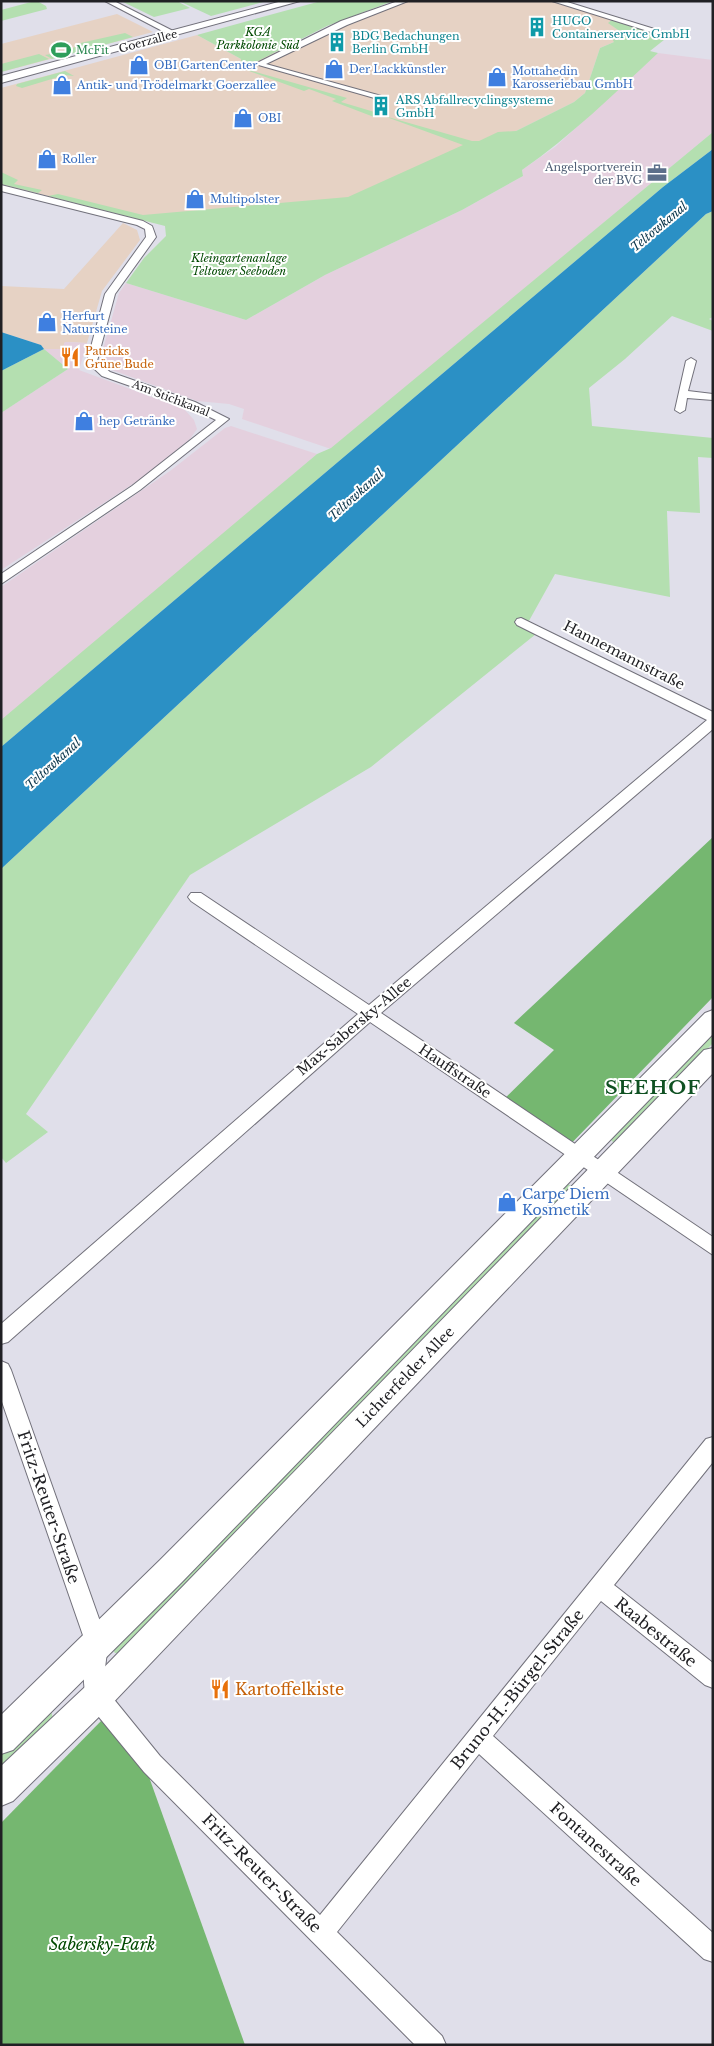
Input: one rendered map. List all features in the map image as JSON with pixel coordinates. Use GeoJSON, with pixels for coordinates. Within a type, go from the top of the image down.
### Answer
{"type":"FeatureCollection","features":[{"type":"Feature","properties":{"kind":"main road","name":"Goerzallee"},"geometry":{"type":"LineString","coordinates":[[1,80],[295,1]]}},
{"type":"Feature","properties":{"kind":"main road"},"geometry":{"type":"LineString","coordinates":[[1,1738],[97,1644],[713,1018]]}},
{"type":"Feature","properties":{"kind":"main road","name":"Lichterfelder Allee"},"geometry":{"type":"LineString","coordinates":[[1,1789],[97,1696],[713,1057]]}},
{"type":"Feature","properties":{"kind":"street"},"geometry":{"type":"LineString","coordinates":[[108,1],[175,34]]}},
{"type":"Feature","properties":{"kind":"street"},"geometry":{"type":"LineString","coordinates":[[382,99],[259,64],[344,23],[405,1]]}},
{"type":"Feature","properties":{"kind":"street"},"geometry":{"type":"LineString","coordinates":[[555,1],[673,36]]}},
{"type":"Feature","properties":{"kind":"street","name":"Am Stichkanal"},"geometry":{"type":"LineString","coordinates":[[1,188],[140,223],[149,228],[151,238],[110,294],[92,362],[106,374],[191,404],[224,419],[136,488],[1,580]]}},
{"type":"Feature","properties":{"kind":"street"},"geometry":{"type":"LineString","coordinates":[[680,410],[682,394],[691,361]]}},
{"type":"Feature","properties":{"kind":"street"},"geometry":{"type":"LineString","coordinates":[[682,394],[713,397]]}},
{"type":"Feature","properties":{"kind":"street","name":"Hannemannstraße"},"geometry":{"type":"LineString","coordinates":[[521,622],[713,718]]}},
{"type":"Feature","properties":{"kind":"street","name":"Max-Sabersky-Allee"},"geometry":{"type":"LineString","coordinates":[[1,1336],[534,871],[713,722]]}},
{"type":"Feature","properties":{"kind":"street","name":"Hauffstraße"},"geometry":{"type":"LineString","coordinates":[[196,897],[713,1247]]}},
{"type":"Feature","properties":{"kind":"street","name":"Fritz-Reuter-Straße"},"geometry":{"type":"LineString","coordinates":[[1,1370],[97,1644]]}},
{"type":"Feature","properties":{"kind":"street","name":"Bruno-H.-Bürgel-Straße"},"geometry":{"type":"LineString","coordinates":[[321,1932],[713,1446]]}},
{"type":"Feature","properties":{"kind":"street","name":"Raabestraße"},"geometry":{"type":"LineString","coordinates":[[599,1586],[713,1677]]}},
{"type":"Feature","properties":{"kind":"street"},"geometry":{"type":"LineString","coordinates":[[97,1644],[94,1668],[97,1696]]}},
{"type":"Feature","properties":{"kind":"street","name":"Fritz-Reuter-Straße"},"geometry":{"type":"LineString","coordinates":[[97,1696],[152,1764],[433,2045]]}},
{"type":"Feature","properties":{"kind":"street","name":"Fontanestraße"},"geometry":{"type":"LineString","coordinates":[[479,1738],[713,1950]]}},
{"type":"Feature","properties":{"kind":"shaded area"},"geometry":{"type":"Polygon","coordinates":[[[401,1],[552,1],[609,18],[611,20],[609,23],[618,30],[614,42],[600,48],[585,93],[574,102],[508,135],[357,203],[155,223],[1,184],[1,88],[197,35],[241,59],[241,68],[342,22],[401,1]]]}},
{"type":"Feature","properties":{"kind":"shaded area"},"geometry":{"type":"Polygon","coordinates":[[[117,14],[153,32],[1,72],[1,44],[117,14]]]}},
{"type":"Feature","properties":{"kind":"shaded area"},"geometry":{"type":"Polygon","coordinates":[[[658,53],[713,60],[713,132],[331,449],[242,419],[244,409],[229,404],[197,401],[112,370],[102,362],[101,356],[119,293],[126,283],[246,320],[325,275],[462,210],[523,176],[522,170],[555,147],[658,53]]]}},
{"type":"Feature","properties":{"kind":"shaded area","name":"Herfurt Natursteine"},"geometry":{"type":"Polygon","coordinates":[[[123,223],[137,230],[140,240],[102,291],[87,343],[65,342],[62,349],[44,349],[41,345],[1,332],[1,286],[64,289],[123,223]]]}},
{"type":"Feature","properties":{"kind":"shaded area"},"geometry":{"type":"Polygon","coordinates":[[[65,342],[87,343],[79,370],[184,409],[194,420],[197,429],[190,439],[139,480],[1,570],[1,413],[68,369],[44,349],[62,349],[65,342]]]}},
{"type":"Feature","properties":{"kind":"shaded area"},"geometry":{"type":"Polygon","coordinates":[[[231,426],[317,454],[1,723],[1,587],[170,471],[225,428],[231,426]]]}},
{"type":"Feature","properties":{"kind":"green space"},"geometry":{"type":"Polygon","coordinates":[[[30,1],[37,1],[46,6],[47,9],[1,21],[1,10],[30,1]]]}},
{"type":"Feature","properties":{"kind":"green space"},"geometry":{"type":"Polygon","coordinates":[[[121,1],[177,1],[190,8],[154,17],[121,1]]]}},
{"type":"Feature","properties":{"kind":"green space"},"geometry":{"type":"Polygon","coordinates":[[[179,1],[267,1],[211,16],[179,1]]]}},
{"type":"Feature","properties":{"kind":"green space","name":"KGA Parkkolonie Süd"},"geometry":{"type":"Polygon","coordinates":[[[321,1],[393,1],[327,26],[248,66],[258,67],[252,71],[347,98],[341,102],[381,114],[374,117],[332,101],[336,99],[309,89],[304,91],[241,68],[241,59],[197,35],[321,1]]]}},
{"type":"Feature","properties":{"kind":"green space","name":"Kleingartenanlage Teltower Seeboden"},"geometry":{"type":"Polygon","coordinates":[[[613,19],[669,36],[650,51],[658,53],[609,99],[558,143],[522,170],[523,176],[462,210],[325,275],[246,320],[126,283],[144,258],[166,236],[165,226],[48,196],[58,194],[143,215],[348,197],[463,145],[381,115],[472,141],[479,141],[498,132],[516,131],[574,102],[585,93],[600,48],[614,42],[611,37],[618,30],[608,23],[613,19]]]}},
{"type":"Feature","properties":{"kind":"green space"},"geometry":{"type":"Polygon","coordinates":[[[125,33],[133,37],[52,59],[45,55],[68,51],[66,50],[79,46],[76,44],[125,33]]]}},
{"type":"Feature","properties":{"kind":"green space"},"geometry":{"type":"Polygon","coordinates":[[[39,54],[49,59],[1,72],[1,64],[39,54]]]}},
{"type":"Feature","properties":{"kind":"green space"},"geometry":{"type":"Polygon","coordinates":[[[65,71],[74,76],[65,75],[22,88],[16,86],[17,84],[65,71]]]}},
{"type":"Feature","properties":{"kind":"green space"},"geometry":{"type":"Polygon","coordinates":[[[713,132],[713,149],[663,187],[1,747],[1,720],[317,454],[331,448],[713,132]]]}},
{"type":"Feature","properties":{"kind":"green space"},"geometry":{"type":"Polygon","coordinates":[[[1,172],[18,180],[14,184],[42,190],[38,193],[1,184],[1,172]]]}},
{"type":"Feature","properties":{"kind":"green space"},"geometry":{"type":"Polygon","coordinates":[[[713,211],[713,317],[709,319],[713,321],[713,331],[672,316],[625,359],[589,388],[592,426],[713,438],[713,458],[698,457],[700,513],[667,511],[670,597],[555,574],[525,628],[536,634],[371,767],[190,875],[26,1114],[48,1132],[6,1163],[1,1157],[1,869],[706,214],[713,211]]]}},
{"type":"Feature","properties":{"kind":"green space"},"geometry":{"type":"Polygon","coordinates":[[[44,349],[68,369],[1,413],[1,371],[44,349]]]}},
{"type":"Feature","properties":{"kind":"green space"},"geometry":{"type":"Polygon","coordinates":[[[713,837],[713,997],[563,1152],[496,1107],[554,1050],[514,1023],[713,837]]]}},
{"type":"Feature","properties":{"kind":"green space"},"geometry":{"type":"Polygon","coordinates":[[[713,1030],[713,1043],[614,1143],[610,1139],[713,1030]]]}},
{"type":"Feature","properties":{"kind":"green space"},"geometry":{"type":"Polygon","coordinates":[[[567,1183],[572,1187],[118,1653],[115,1653],[113,1650],[567,1183]]]}},
{"type":"Feature","properties":{"kind":"green space"},"geometry":{"type":"Polygon","coordinates":[[[51,1710],[53,1719],[1,1771],[1,1750],[51,1710]]]}},
{"type":"Feature","properties":{"kind":"green space","name":"Sabersky-Park"},"geometry":{"type":"Polygon","coordinates":[[[102,1720],[144,1763],[245,2045],[1,2045],[1,1823],[102,1720]]]}},
{"type":"Feature","properties":{"kind":"water","name":"Teltowkanal"},"geometry":{"type":"Polygon","coordinates":[[[713,149],[713,211],[706,214],[1,869],[1,747],[663,187],[713,149]]]}},
{"type":"Feature","properties":{"kind":"water"},"geometry":{"type":"Polygon","coordinates":[[[1,332],[41,345],[44,349],[1,371],[1,332]]]}},
{"type":"Feature","properties":{"kind":"place","name":"HUGO Containerservice GmbH"},"geometry":{"type":"Point","coordinates":[537,27]}},
{"type":"Feature","properties":{"kind":"place","name":"BDG Bedachungen Berlin GmbH"},"geometry":{"type":"Point","coordinates":[337,42]}},
{"type":"Feature","properties":{"kind":"place","name":"McFit"},"geometry":{"type":"Point","coordinates":[61,50]}},
{"type":"Feature","properties":{"kind":"place","name":"OBI GartenCenter"},"geometry":{"type":"Point","coordinates":[139,65]}},
{"type":"Feature","properties":{"kind":"place","name":"Der Lackkünstler"},"geometry":{"type":"Point","coordinates":[334,69]}},
{"type":"Feature","properties":{"kind":"place","name":"Mottahedin Karosseriebau GmbH"},"geometry":{"type":"Point","coordinates":[497,77]}},
{"type":"Feature","properties":{"kind":"place","name":"Antik- und Trödelmarkt Goerzallee"},"geometry":{"type":"Point","coordinates":[62,85]}},
{"type":"Feature","properties":{"kind":"place","name":"ARS Abfallrecyclingsysteme GmbH"},"geometry":{"type":"Point","coordinates":[381,106]}},
{"type":"Feature","properties":{"kind":"place","name":"OBI"},"geometry":{"type":"Point","coordinates":[243,118]}},
{"type":"Feature","properties":{"kind":"place","name":"Roller"},"geometry":{"type":"Point","coordinates":[47,159]}},
{"type":"Feature","properties":{"kind":"place","name":"Angelsportverein der BVG"},"geometry":{"type":"Point","coordinates":[657,173]}},
{"type":"Feature","properties":{"kind":"place","name":"Multipolster"},"geometry":{"type":"Point","coordinates":[195,199]}},
{"type":"Feature","properties":{"kind":"place","name":"Herfurt Natursteine"},"geometry":{"type":"Point","coordinates":[47,322]}},
{"type":"Feature","properties":{"kind":"place","name":"Patricks Grüne Bude"},"geometry":{"type":"Point","coordinates":[70,357]}},
{"type":"Feature","properties":{"kind":"place","name":"hep Getränke"},"geometry":{"type":"Point","coordinates":[84,421]}},
{"type":"Feature","properties":{"kind":"place","name":"Carpe Diem Kosmetik"},"geometry":{"type":"Point","coordinates":[507,1202]}},
{"type":"Feature","properties":{"kind":"place","name":"Kartoffelkiste"},"geometry":{"type":"Point","coordinates":[220,1689]}},
{"type":"Feature","properties":{"kind":"district","name":"SEEHOF"},"geometry":{"type":"Point","coordinates":[653,1087]}}]}
